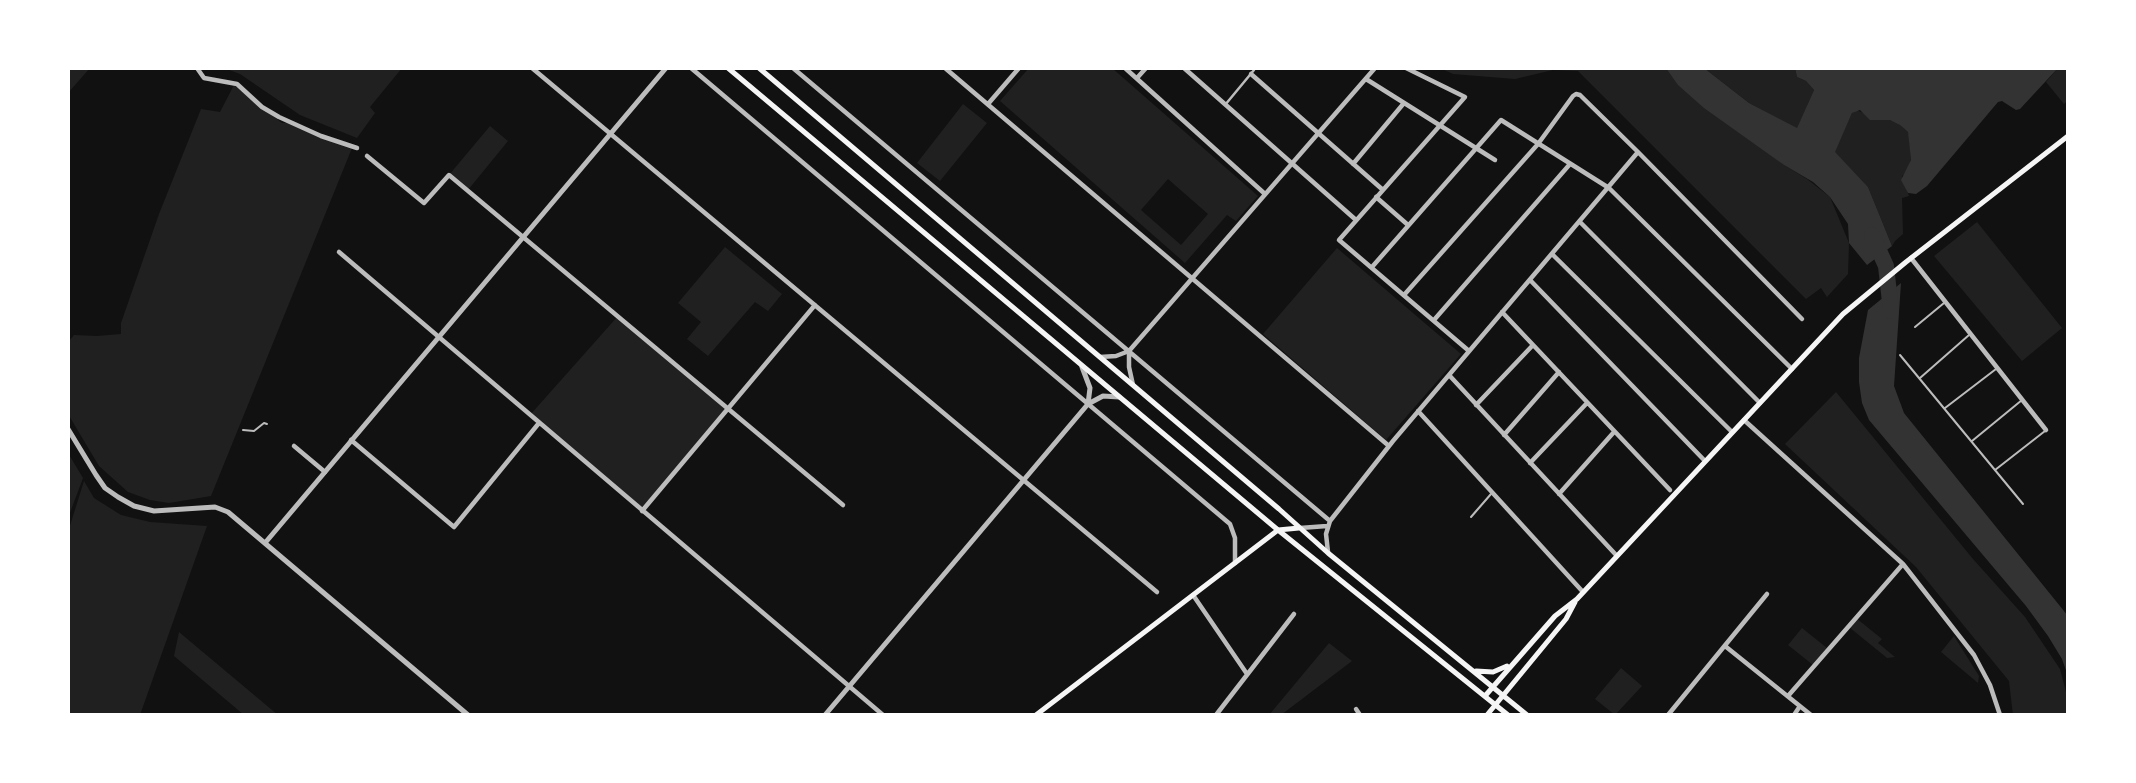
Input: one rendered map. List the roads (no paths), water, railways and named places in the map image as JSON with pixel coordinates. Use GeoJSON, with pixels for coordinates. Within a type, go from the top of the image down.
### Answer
{"type":"FeatureCollection","features":[{"type":"Feature","properties":{"kind":"main road"},"geometry":{"type":"LineString","coordinates":[[727,68],[1278,530],[1508,715]]}},
{"type":"Feature","properties":{"kind":"main road"},"geometry":{"type":"LineString","coordinates":[[759,68],[1328,553],[1527,715]]}},
{"type":"Feature","properties":{"kind":"main road"},"geometry":{"type":"LineString","coordinates":[[1485,696],[1555,616],[1577,599],[1850,307],[2068,136]]}},
{"type":"Feature","properties":{"kind":"main road"},"geometry":{"type":"LineString","coordinates":[[1036,715],[1278,530],[1300,528]]}},
{"type":"Feature","properties":{"kind":"main road"},"geometry":{"type":"LineString","coordinates":[[1487,715],[1566,619],[1577,599]]}},
{"type":"Feature","properties":{"kind":"main road"},"geometry":{"type":"LineString","coordinates":[[1472,670],[1493,672],[1515,660]]}},
{"type":"Feature","properties":{"kind":"street"},"geometry":{"type":"LineString","coordinates":[[197,68],[204,78],[237,84],[255,101],[279,117],[357,148]]}},
{"type":"Feature","properties":{"kind":"street"},"geometry":{"type":"LineString","coordinates":[[532,68],[1157,592]]}},
{"type":"Feature","properties":{"kind":"street"},"geometry":{"type":"LineString","coordinates":[[265,543],[666,68]]}},
{"type":"Feature","properties":{"kind":"street"},"geometry":{"type":"LineString","coordinates":[[691,68],[1230,524],[1235,538],[1235,563]]}},
{"type":"Feature","properties":{"kind":"street"},"geometry":{"type":"LineString","coordinates":[[793,68],[1129,351],[1328,523]]}},
{"type":"Feature","properties":{"kind":"street"},"geometry":{"type":"LineString","coordinates":[[945,68],[1389,446]]}},
{"type":"Feature","properties":{"kind":"street"},"geometry":{"type":"LineString","coordinates":[[988,104],[1019,68]]}},
{"type":"Feature","properties":{"kind":"street"},"geometry":{"type":"LineString","coordinates":[[1125,68],[1265,194]]}},
{"type":"Feature","properties":{"kind":"street"},"geometry":{"type":"LineString","coordinates":[[1137,78],[1146,68]]}},
{"type":"Feature","properties":{"kind":"street"},"geometry":{"type":"LineString","coordinates":[[1184,68],[1356,220]]}},
{"type":"Feature","properties":{"kind":"street"},"geometry":{"type":"LineString","coordinates":[[1100,357],[1116,356],[1129,351],[1375,68]]}},
{"type":"Feature","properties":{"kind":"street"},"geometry":{"type":"LineString","coordinates":[[1406,68],[1465,97],[1339,240],[1469,351]]}},
{"type":"Feature","properties":{"kind":"street"},"geometry":{"type":"LineString","coordinates":[[1225,105],[1252,72],[1383,190]]}},
{"type":"Feature","properties":{"kind":"street"},"geometry":{"type":"LineString","coordinates":[[1366,79],[1495,160]]}},
{"type":"Feature","properties":{"kind":"street"},"geometry":{"type":"LineString","coordinates":[[1405,295],[1538,144],[1576,94],[1638,152],[1802,319]]}},
{"type":"Feature","properties":{"kind":"street"},"geometry":{"type":"LineString","coordinates":[[1353,164],[1404,103]]}},
{"type":"Feature","properties":{"kind":"street"},"geometry":{"type":"LineString","coordinates":[[1371,267],[1501,121],[1609,188],[1793,369]]}},
{"type":"Feature","properties":{"kind":"street"},"geometry":{"type":"LineString","coordinates":[[1328,553],[1328,523],[1418,411],[1638,152]]}},
{"type":"Feature","properties":{"kind":"street"},"geometry":{"type":"LineString","coordinates":[[367,156],[424,203],[449,175],[843,505]]}},
{"type":"Feature","properties":{"kind":"street"},"geometry":{"type":"LineString","coordinates":[[1434,320],[1570,164]]}},
{"type":"Feature","properties":{"kind":"street"},"geometry":{"type":"LineString","coordinates":[[1376,197],[1408,226]]}},
{"type":"Feature","properties":{"kind":"street"},"geometry":{"type":"LineString","coordinates":[[1580,222],[1760,403]]}},
{"type":"Feature","properties":{"kind":"street"},"geometry":{"type":"LineString","coordinates":[[339,252],[883,715]]}},
{"type":"Feature","properties":{"kind":"street"},"geometry":{"type":"LineString","coordinates":[[1552,254],[1732,432]]}},
{"type":"Feature","properties":{"kind":"street"},"geometry":{"type":"LineString","coordinates":[[1908,260],[1945,302],[2046,430]]}},
{"type":"Feature","properties":{"kind":"street"},"geometry":{"type":"LineString","coordinates":[[1530,280],[1705,461]]}},
{"type":"Feature","properties":{"kind":"street"},"geometry":{"type":"LineString","coordinates":[[642,511],[814,305]]}},
{"type":"Feature","properties":{"kind":"street"},"geometry":{"type":"LineString","coordinates":[[1502,312],[1670,490]]}},
{"type":"Feature","properties":{"kind":"street"},"geometry":{"type":"LineString","coordinates":[[1476,405],[1533,345]]}},
{"type":"Feature","properties":{"kind":"street"},"geometry":{"type":"LineString","coordinates":[[1129,351],[1133,386]]}},
{"type":"Feature","properties":{"kind":"street"},"geometry":{"type":"LineString","coordinates":[[1081,365],[1090,388],[1088,404]]}},
{"type":"Feature","properties":{"kind":"street"},"geometry":{"type":"LineString","coordinates":[[1504,435],[1559,372]]}},
{"type":"Feature","properties":{"kind":"street"},"geometry":{"type":"LineString","coordinates":[[1449,375],[1617,556]]}},
{"type":"Feature","properties":{"kind":"street"},"geometry":{"type":"LineString","coordinates":[[825,715],[1088,404],[1103,396],[1119,397]]}},
{"type":"Feature","properties":{"kind":"street"},"geometry":{"type":"LineString","coordinates":[[1530,463],[1587,403]]}},
{"type":"Feature","properties":{"kind":"street"},"geometry":{"type":"LineString","coordinates":[[1418,411],[1583,592]]}},
{"type":"Feature","properties":{"kind":"street"},"geometry":{"type":"LineString","coordinates":[[1744,420],[1903,564],[1974,654],[1990,685],[2000,715]]}},
{"type":"Feature","properties":{"kind":"street"},"geometry":{"type":"LineString","coordinates":[[351,440],[454,527],[539,423]]}},
{"type":"Feature","properties":{"kind":"street"},"geometry":{"type":"LineString","coordinates":[[68,429],[105,488],[134,506],[153,511],[221,508],[463,713]]}},
{"type":"Feature","properties":{"kind":"street"},"geometry":{"type":"LineString","coordinates":[[1559,494],[1615,432]]}},
{"type":"Feature","properties":{"kind":"street"},"geometry":{"type":"LineString","coordinates":[[294,446],[324,472]]}},
{"type":"Feature","properties":{"kind":"street"},"geometry":{"type":"LineString","coordinates":[[1300,528],[1328,523]]}},
{"type":"Feature","properties":{"kind":"street"},"geometry":{"type":"LineString","coordinates":[[1788,696],[1903,564]]}},
{"type":"Feature","properties":{"kind":"street"},"geometry":{"type":"LineString","coordinates":[[1668,715],[1767,594]]}},
{"type":"Feature","properties":{"kind":"street"},"geometry":{"type":"LineString","coordinates":[[1193,595],[1247,674]]}},
{"type":"Feature","properties":{"kind":"street"},"geometry":{"type":"LineString","coordinates":[[1216,715],[1294,614]]}},
{"type":"Feature","properties":{"kind":"street"},"geometry":{"type":"LineString","coordinates":[[1725,646],[1811,715]]}},
{"type":"Feature","properties":{"kind":"street"},"geometry":{"type":"LineString","coordinates":[[1794,715],[1800,706]]}},
{"type":"Feature","properties":{"kind":"street"},"geometry":{"type":"LineString","coordinates":[[1356,709],[1360,715]]}},
{"type":"Feature","properties":{"kind":"lane"},"geometry":{"type":"LineString","coordinates":[[1915,327],[1945,302]]}},
{"type":"Feature","properties":{"kind":"lane"},"geometry":{"type":"LineString","coordinates":[[1919,379],[1970,334]]}},
{"type":"Feature","properties":{"kind":"lane"},"geometry":{"type":"LineString","coordinates":[[1900,355],[2023,504]]}},
{"type":"Feature","properties":{"kind":"lane"},"geometry":{"type":"LineString","coordinates":[[1944,408],[1997,368]]}},
{"type":"Feature","properties":{"kind":"lane"},"geometry":{"type":"LineString","coordinates":[[1971,442],[2022,400]]}},
{"type":"Feature","properties":{"kind":"lane"},"geometry":{"type":"LineString","coordinates":[[243,430],[254,431],[264,423],[267,424]]}},
{"type":"Feature","properties":{"kind":"lane"},"geometry":{"type":"LineString","coordinates":[[1995,470],[2046,430]]}},
{"type":"Feature","properties":{"kind":"lane"},"geometry":{"type":"LineString","coordinates":[[1471,517],[1492,492]]}},
{"type":"Feature","properties":{"kind":"waterway"},"geometry":{"type":"LineString","coordinates":[[1872,235],[1886,266],[1891,311]]}}]}
